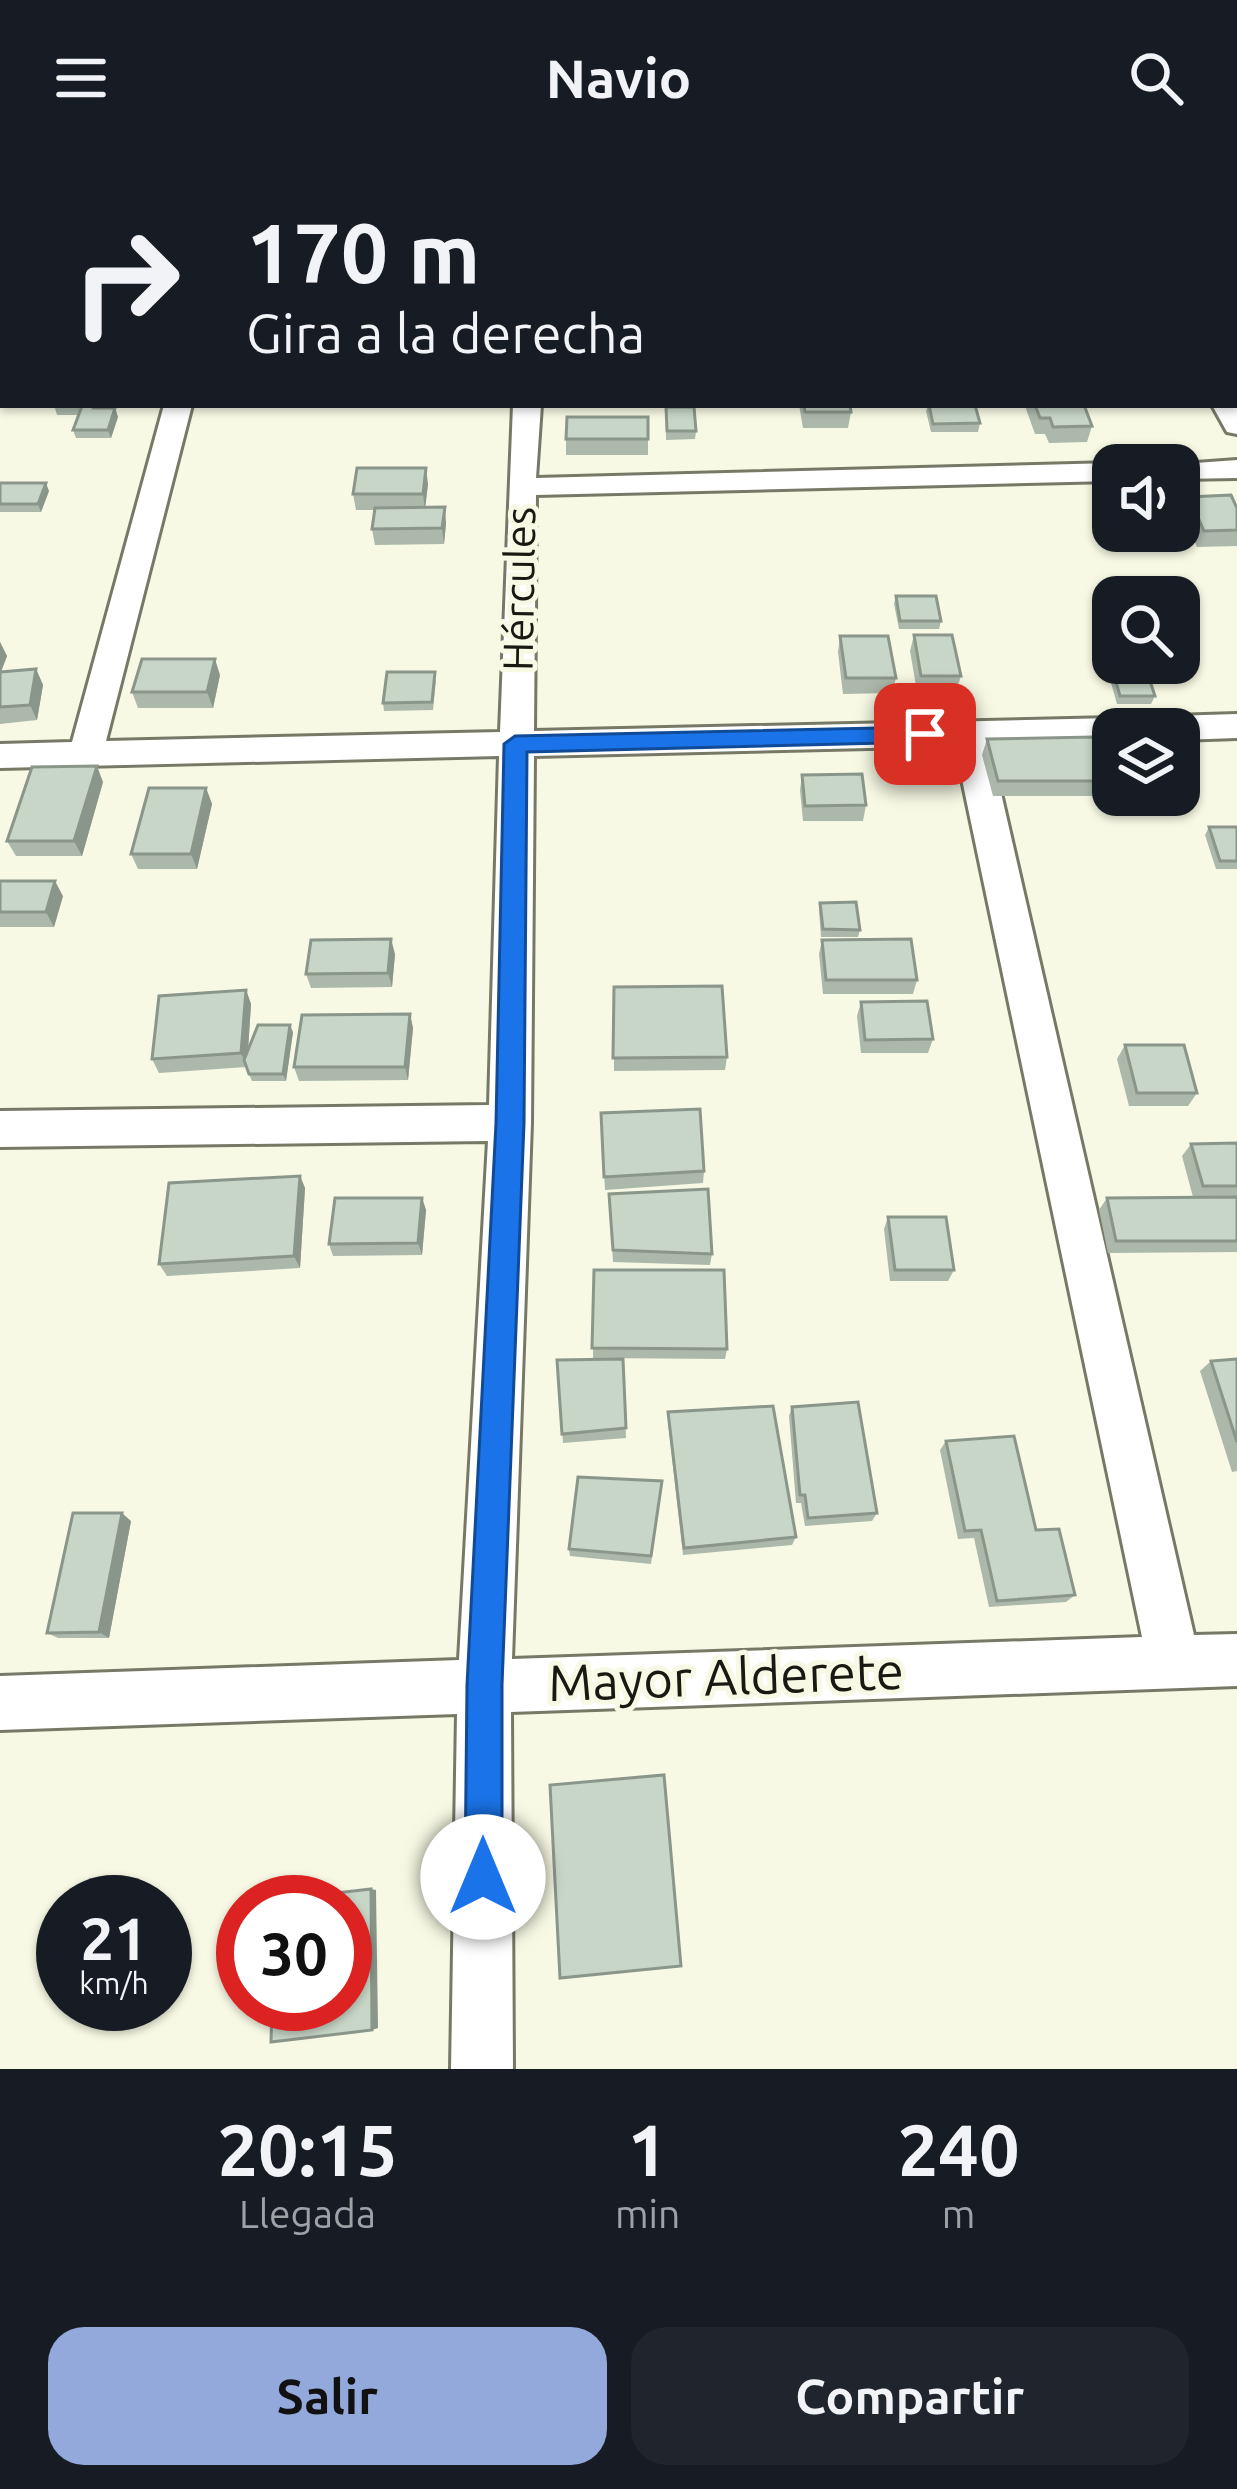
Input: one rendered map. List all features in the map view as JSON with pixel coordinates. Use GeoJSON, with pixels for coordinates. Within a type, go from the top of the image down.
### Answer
{"type":"FeatureCollection","features":[{"type":"Feature","properties":{"kind":"street"},"geometry":{"type":"LineString","coordinates":[[86,753],[177,408]]}},
{"type":"Feature","properties":{"kind":"street","name":"Hércules"},"geometry":{"type":"LineString","coordinates":[[482,2069],[484,1685],[510,1123],[521,487],[527,408]]}},
{"type":"Feature","properties":{"kind":"street"},"geometry":{"type":"LineString","coordinates":[[1200,470],[1237,469]]}},
{"type":"Feature","properties":{"kind":"street"},"geometry":{"type":"LineString","coordinates":[[521,487],[1092,473]]}},
{"type":"Feature","properties":{"kind":"street"},"geometry":{"type":"LineString","coordinates":[[1200,728],[1237,727]]}},
{"type":"Feature","properties":{"kind":"street"},"geometry":{"type":"LineString","coordinates":[[0,756],[1092,730]]}},
{"type":"Feature","properties":{"kind":"street"},"geometry":{"type":"LineString","coordinates":[[970,733],[1174,1661]]}},
{"type":"Feature","properties":{"kind":"street"},"geometry":{"type":"LineString","coordinates":[[0,1130],[510,1123]]}},
{"type":"Feature","properties":{"kind":"street","name":"Mayor Alderete"},"geometry":{"type":"LineString","coordinates":[[0,1703],[1237,1660]]}},
{"type":"Feature","properties":{"kind":"building"},"geometry":{"type":"Polygon","coordinates":[[[81,408],[115,408],[108,430],[73,430],[81,408]]]}},
{"type":"Feature","properties":{"kind":"building"},"geometry":{"type":"Polygon","coordinates":[[[666,408],[694,408],[696,431],[667,431],[666,408]]]}},
{"type":"Feature","properties":{"kind":"building"},"geometry":{"type":"Polygon","coordinates":[[[804,408],[850,408],[851,412],[805,412],[804,408]]]}},
{"type":"Feature","properties":{"kind":"building"},"geometry":{"type":"Polygon","coordinates":[[[930,408],[976,408],[980,423],[933,424],[930,408]]]}},
{"type":"Feature","properties":{"kind":"building"},"geometry":{"type":"Polygon","coordinates":[[[1036,408],[1085,408],[1092,426],[1053,427],[1050,418],[1040,418],[1036,408]]]}},
{"type":"Feature","properties":{"kind":"building"},"geometry":{"type":"Polygon","coordinates":[[[567,417],[648,417],[648,439],[566,439],[567,417]]]}},
{"type":"Feature","properties":{"kind":"building"},"geometry":{"type":"Polygon","coordinates":[[[357,468],[426,468],[423,494],[353,494],[357,468]]]}},
{"type":"Feature","properties":{"kind":"building"},"geometry":{"type":"Polygon","coordinates":[[[0,483],[46,483],[38,504],[0,504],[0,483]]]}},
{"type":"Feature","properties":{"kind":"building"},"geometry":{"type":"Polygon","coordinates":[[[1231,495],[1237,508],[1237,530],[1204,531],[1200,496],[1231,495]]]}},
{"type":"Feature","properties":{"kind":"building"},"geometry":{"type":"Polygon","coordinates":[[[445,507],[442,528],[372,529],[375,508],[445,507]]]}},
{"type":"Feature","properties":{"kind":"building"},"geometry":{"type":"Polygon","coordinates":[[[896,596],[936,596],[941,621],[900,621],[896,596]]]}},
{"type":"Feature","properties":{"kind":"building"},"geometry":{"type":"Polygon","coordinates":[[[914,635],[952,635],[961,676],[921,676],[914,635]]]}},
{"type":"Feature","properties":{"kind":"building"},"geometry":{"type":"Polygon","coordinates":[[[840,636],[888,636],[896,678],[846,678],[840,636]]]}},
{"type":"Feature","properties":{"kind":"building"},"geometry":{"type":"Polygon","coordinates":[[[142,659],[215,659],[207,692],[132,692],[142,659]]]}},
{"type":"Feature","properties":{"kind":"building"},"geometry":{"type":"Polygon","coordinates":[[[36,669],[30,705],[0,707],[0,672],[36,669]]]}},
{"type":"Feature","properties":{"kind":"building"},"geometry":{"type":"Polygon","coordinates":[[[387,672],[435,672],[432,702],[383,703],[387,672]]]}},
{"type":"Feature","properties":{"kind":"building"},"geometry":{"type":"Polygon","coordinates":[[[1117,684],[1151,684],[1155,696],[1120,696],[1117,684]]]}},
{"type":"Feature","properties":{"kind":"building"},"geometry":{"type":"Polygon","coordinates":[[[1092,737],[1092,781],[998,781],[987,739],[1092,737]]]}},
{"type":"Feature","properties":{"kind":"building"},"geometry":{"type":"Polygon","coordinates":[[[97,766],[74,841],[7,841],[32,767],[97,766]]]}},
{"type":"Feature","properties":{"kind":"building"},"geometry":{"type":"Polygon","coordinates":[[[862,774],[866,805],[805,806],[802,775],[862,774]]]}},
{"type":"Feature","properties":{"kind":"building"},"geometry":{"type":"Polygon","coordinates":[[[149,788],[206,788],[191,854],[131,854],[149,788]]]}},
{"type":"Feature","properties":{"kind":"building"},"geometry":{"type":"Polygon","coordinates":[[[1209,827],[1237,827],[1237,861],[1220,861],[1209,827]]]}},
{"type":"Feature","properties":{"kind":"building"},"geometry":{"type":"Polygon","coordinates":[[[0,881],[55,881],[46,912],[0,912],[0,881]]]}},
{"type":"Feature","properties":{"kind":"building"},"geometry":{"type":"Polygon","coordinates":[[[856,902],[860,930],[823,929],[820,903],[856,902]]]}},
{"type":"Feature","properties":{"kind":"building"},"geometry":{"type":"Polygon","coordinates":[[[391,939],[388,973],[306,974],[311,940],[391,939]]]}},
{"type":"Feature","properties":{"kind":"building"},"geometry":{"type":"Polygon","coordinates":[[[911,939],[917,980],[826,980],[822,940],[911,939]]]}},
{"type":"Feature","properties":{"kind":"building"},"geometry":{"type":"Polygon","coordinates":[[[722,986],[727,1057],[613,1058],[614,987],[722,986]]]}},
{"type":"Feature","properties":{"kind":"building"},"geometry":{"type":"Polygon","coordinates":[[[246,990],[241,1053],[152,1059],[159,996],[246,990]]]}},
{"type":"Feature","properties":{"kind":"building"},"geometry":{"type":"Polygon","coordinates":[[[927,1001],[933,1039],[865,1040],[861,1002],[927,1001]]]}},
{"type":"Feature","properties":{"kind":"building"},"geometry":{"type":"Polygon","coordinates":[[[410,1014],[405,1067],[294,1067],[302,1015],[410,1014]]]}},
{"type":"Feature","properties":{"kind":"building"},"geometry":{"type":"Polygon","coordinates":[[[258,1025],[290,1025],[283,1074],[249,1074],[244,1060],[258,1025]]]}},
{"type":"Feature","properties":{"kind":"building"},"geometry":{"type":"Polygon","coordinates":[[[1125,1045],[1184,1045],[1197,1093],[1137,1093],[1125,1045]]]}},
{"type":"Feature","properties":{"kind":"building"},"geometry":{"type":"Polygon","coordinates":[[[700,1109],[704,1171],[604,1177],[601,1113],[700,1109]]]}},
{"type":"Feature","properties":{"kind":"building"},"geometry":{"type":"Polygon","coordinates":[[[1237,1143],[1237,1186],[1203,1186],[1191,1144],[1237,1143]]]}},
{"type":"Feature","properties":{"kind":"building"},"geometry":{"type":"Polygon","coordinates":[[[300,1176],[294,1256],[159,1264],[169,1183],[300,1176]]]}},
{"type":"Feature","properties":{"kind":"building"},"geometry":{"type":"Polygon","coordinates":[[[708,1189],[712,1254],[613,1250],[609,1194],[708,1189]]]}},
{"type":"Feature","properties":{"kind":"building"},"geometry":{"type":"Polygon","coordinates":[[[1237,1197],[1237,1241],[1116,1241],[1107,1198],[1237,1197]]]}},
{"type":"Feature","properties":{"kind":"building"},"geometry":{"type":"Polygon","coordinates":[[[335,1198],[422,1198],[418,1243],[329,1244],[335,1198]]]}},
{"type":"Feature","properties":{"kind":"building"},"geometry":{"type":"Polygon","coordinates":[[[888,1217],[946,1217],[954,1270],[895,1270],[888,1217]]]}},
{"type":"Feature","properties":{"kind":"building"},"geometry":{"type":"Polygon","coordinates":[[[594,1270],[724,1270],[727,1349],[592,1348],[594,1270]]]}},
{"type":"Feature","properties":{"kind":"building"},"geometry":{"type":"Polygon","coordinates":[[[623,1359],[626,1428],[562,1434],[557,1360],[623,1359]]]}},
{"type":"Feature","properties":{"kind":"building"},"geometry":{"type":"Polygon","coordinates":[[[1237,1359],[1237,1442],[1211,1361],[1237,1359]]]}},
{"type":"Feature","properties":{"kind":"building"},"geometry":{"type":"Polygon","coordinates":[[[858,1402],[877,1513],[808,1518],[805,1495],[800,1495],[792,1407],[858,1402]]]}},
{"type":"Feature","properties":{"kind":"building"},"geometry":{"type":"Polygon","coordinates":[[[773,1406],[796,1537],[684,1548],[668,1412],[773,1406]]]}},
{"type":"Feature","properties":{"kind":"building"},"geometry":{"type":"Polygon","coordinates":[[[1014,1436],[1036,1530],[1059,1529],[1075,1595],[997,1601],[981,1530],[965,1531],[946,1441],[1014,1436]]]}},
{"type":"Feature","properties":{"kind":"building"},"geometry":{"type":"Polygon","coordinates":[[[578,1477],[662,1481],[651,1556],[569,1549],[578,1477]]]}},
{"type":"Feature","properties":{"kind":"building"},"geometry":{"type":"Polygon","coordinates":[[[73,1513],[122,1513],[99,1632],[47,1633],[73,1513]]]}},
{"type":"Feature","properties":{"kind":"building"},"geometry":{"type":"Polygon","coordinates":[[[664,1775],[681,1966],[560,1978],[550,1785],[664,1775]]]}},
{"type":"Feature","properties":{"kind":"building"},"geometry":{"type":"Polygon","coordinates":[[[271,2031],[364,2031],[271,2042],[271,2031]]]}},
{"type":"Feature","properties":{"kind":"route"},"geometry":{"type":"LineString","coordinates":[[483,1877],[484,1685],[510,1123],[515,744],[925,734]]}}]}
